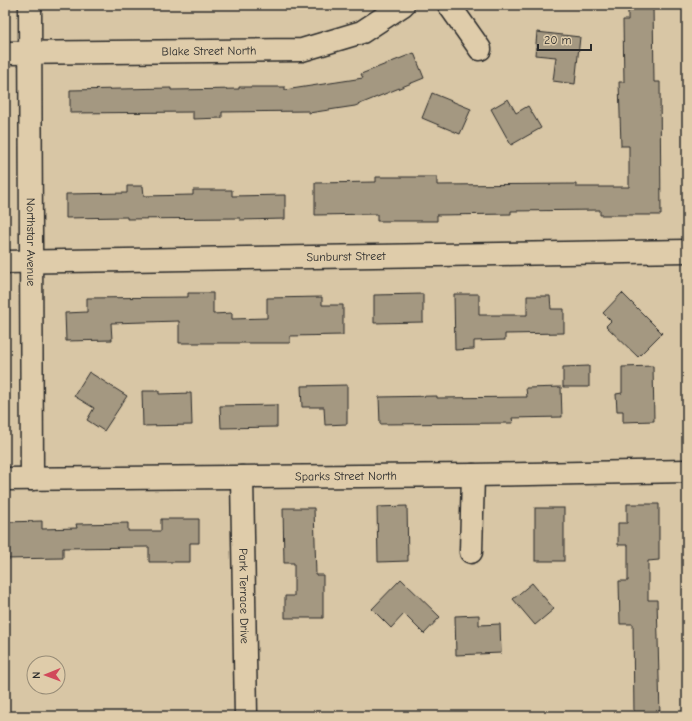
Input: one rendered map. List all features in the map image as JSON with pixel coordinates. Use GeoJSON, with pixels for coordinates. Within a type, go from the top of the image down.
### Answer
{"type":"FeatureCollection","features":[{"type":"Feature","properties":{"kind":"street","name":"Northstar Avenue"},"geometry":{"type":"LineString","coordinates":[[30,5],[32,479]]}},
{"type":"Feature","properties":{"kind":"street","name":"Blake Street North"},"geometry":{"type":"LineString","coordinates":[[5,53],[302,50],[362,32],[403,5]]}},
{"type":"Feature","properties":{"kind":"street"},"geometry":{"type":"LineString","coordinates":[[449,5],[480,49]]}},
{"type":"Feature","properties":{"kind":"street","name":"Sunburst Street"},"geometry":{"type":"LineString","coordinates":[[5,262],[687,251]]}},
{"type":"Feature","properties":{"kind":"street","name":"Sparks Street North"},"geometry":{"type":"LineString","coordinates":[[5,479],[473,475],[687,471]]}},
{"type":"Feature","properties":{"kind":"street"},"geometry":{"type":"LineString","coordinates":[[471,552],[473,475]]}},
{"type":"Feature","properties":{"kind":"street","name":"Park Terrace Drive"},"geometry":{"type":"LineString","coordinates":[[242,476],[246,716]]}},
{"type":"Feature","properties":{"kind":"building"},"geometry":{"type":"Polygon","coordinates":[[[628,5],[653,5],[654,82],[660,82],[661,215],[600,215],[600,210],[511,211],[511,214],[437,215],[437,221],[377,221],[377,214],[315,215],[315,183],[376,182],[376,177],[437,177],[437,185],[576,184],[576,187],[629,187],[629,146],[621,146],[619,82],[624,82],[623,20],[628,20],[628,5]]]}},
{"type":"Feature","properties":{"kind":"building"},"geometry":{"type":"Polygon","coordinates":[[[537,32],[580,37],[575,84],[553,81],[556,57],[535,55],[537,32]]]}},
{"type":"Feature","properties":{"kind":"building"},"geometry":{"type":"Polygon","coordinates":[[[414,53],[424,78],[355,106],[309,113],[309,111],[222,112],[222,118],[193,119],[193,112],[70,113],[70,90],[171,88],[171,90],[239,89],[239,87],[285,87],[285,90],[363,78],[361,74],[414,53]]]}},
{"type":"Feature","properties":{"kind":"building"},"geometry":{"type":"Polygon","coordinates":[[[432,93],[471,109],[460,134],[422,118],[432,93]]]}},
{"type":"Feature","properties":{"kind":"building"},"geometry":{"type":"Polygon","coordinates":[[[508,99],[516,113],[528,106],[541,128],[511,145],[491,109],[508,99]]]}},
{"type":"Feature","properties":{"kind":"building"},"geometry":{"type":"Polygon","coordinates":[[[127,186],[143,186],[144,196],[193,195],[193,190],[232,190],[232,196],[285,195],[285,219],[127,219],[127,217],[66,218],[66,194],[127,193],[127,186]]]}},
{"type":"Feature","properties":{"kind":"building"},"geometry":{"type":"Polygon","coordinates":[[[188,293],[213,293],[213,314],[232,313],[232,319],[267,318],[267,298],[322,297],[322,305],[343,305],[343,335],[290,336],[290,343],[179,343],[179,321],[111,323],[112,340],[66,341],[65,313],[87,312],[87,298],[188,297],[188,293]]]}},
{"type":"Feature","properties":{"kind":"building"},"geometry":{"type":"Polygon","coordinates":[[[622,293],[662,333],[638,357],[606,326],[611,321],[603,313],[622,293]]]}},
{"type":"Feature","properties":{"kind":"building"},"geometry":{"type":"Polygon","coordinates":[[[423,294],[423,322],[374,323],[374,295],[423,294]]]}},
{"type":"Feature","properties":{"kind":"building"},"geometry":{"type":"Polygon","coordinates":[[[454,294],[479,294],[479,315],[527,315],[527,296],[550,296],[551,309],[564,309],[564,333],[505,334],[505,340],[474,341],[474,349],[455,350],[454,294]]]}},
{"type":"Feature","properties":{"kind":"building"},"geometry":{"type":"Polygon","coordinates":[[[589,366],[589,387],[563,387],[563,367],[589,366]]]}},
{"type":"Feature","properties":{"kind":"building"},"geometry":{"type":"Polygon","coordinates":[[[653,366],[654,421],[623,422],[623,411],[617,411],[616,394],[622,393],[622,367],[653,366]]]}},
{"type":"Feature","properties":{"kind":"building"},"geometry":{"type":"Polygon","coordinates":[[[89,372],[127,396],[104,431],[87,420],[94,408],[74,396],[89,372]]]}},
{"type":"Feature","properties":{"kind":"building"},"geometry":{"type":"Polygon","coordinates":[[[347,385],[347,424],[325,425],[324,407],[302,407],[301,386],[347,385]]]}},
{"type":"Feature","properties":{"kind":"building"},"geometry":{"type":"Polygon","coordinates":[[[561,387],[562,417],[512,418],[513,423],[380,424],[379,397],[527,397],[526,388],[561,387]]]}},
{"type":"Feature","properties":{"kind":"building"},"geometry":{"type":"Polygon","coordinates":[[[142,391],[159,391],[159,394],[191,393],[192,425],[143,426],[142,391]]]}},
{"type":"Feature","properties":{"kind":"building"},"geometry":{"type":"Polygon","coordinates":[[[277,405],[277,427],[221,428],[220,406],[277,405]]]}},
{"type":"Feature","properties":{"kind":"building"},"geometry":{"type":"Polygon","coordinates":[[[627,504],[659,504],[659,560],[648,561],[648,600],[657,600],[660,716],[634,716],[633,624],[620,624],[619,581],[628,581],[628,545],[618,545],[618,523],[627,523],[627,504]]]}},
{"type":"Feature","properties":{"kind":"building"},"geometry":{"type":"Polygon","coordinates":[[[407,506],[408,561],[378,562],[377,507],[407,506]]]}},
{"type":"Feature","properties":{"kind":"building"},"geometry":{"type":"Polygon","coordinates":[[[283,508],[314,508],[316,575],[323,575],[323,618],[285,618],[285,596],[294,596],[294,563],[284,563],[283,508]]]}},
{"type":"Feature","properties":{"kind":"building"},"geometry":{"type":"Polygon","coordinates":[[[535,508],[564,508],[564,561],[535,561],[535,508]]]}},
{"type":"Feature","properties":{"kind":"building"},"geometry":{"type":"Polygon","coordinates":[[[161,519],[199,519],[199,543],[190,543],[190,562],[149,562],[149,547],[63,548],[63,558],[5,559],[5,522],[42,521],[42,529],[77,528],[76,524],[128,523],[128,531],[161,531],[161,519]]]}},
{"type":"Feature","properties":{"kind":"building"},"geometry":{"type":"Polygon","coordinates":[[[401,579],[440,617],[424,634],[404,614],[391,628],[372,609],[401,579]]]}},
{"type":"Feature","properties":{"kind":"building"},"geometry":{"type":"Polygon","coordinates":[[[532,583],[554,609],[535,625],[513,599],[532,583]]]}},
{"type":"Feature","properties":{"kind":"building"},"geometry":{"type":"Polygon","coordinates":[[[479,615],[479,625],[500,624],[501,653],[456,655],[455,616],[479,615]]]}}]}
